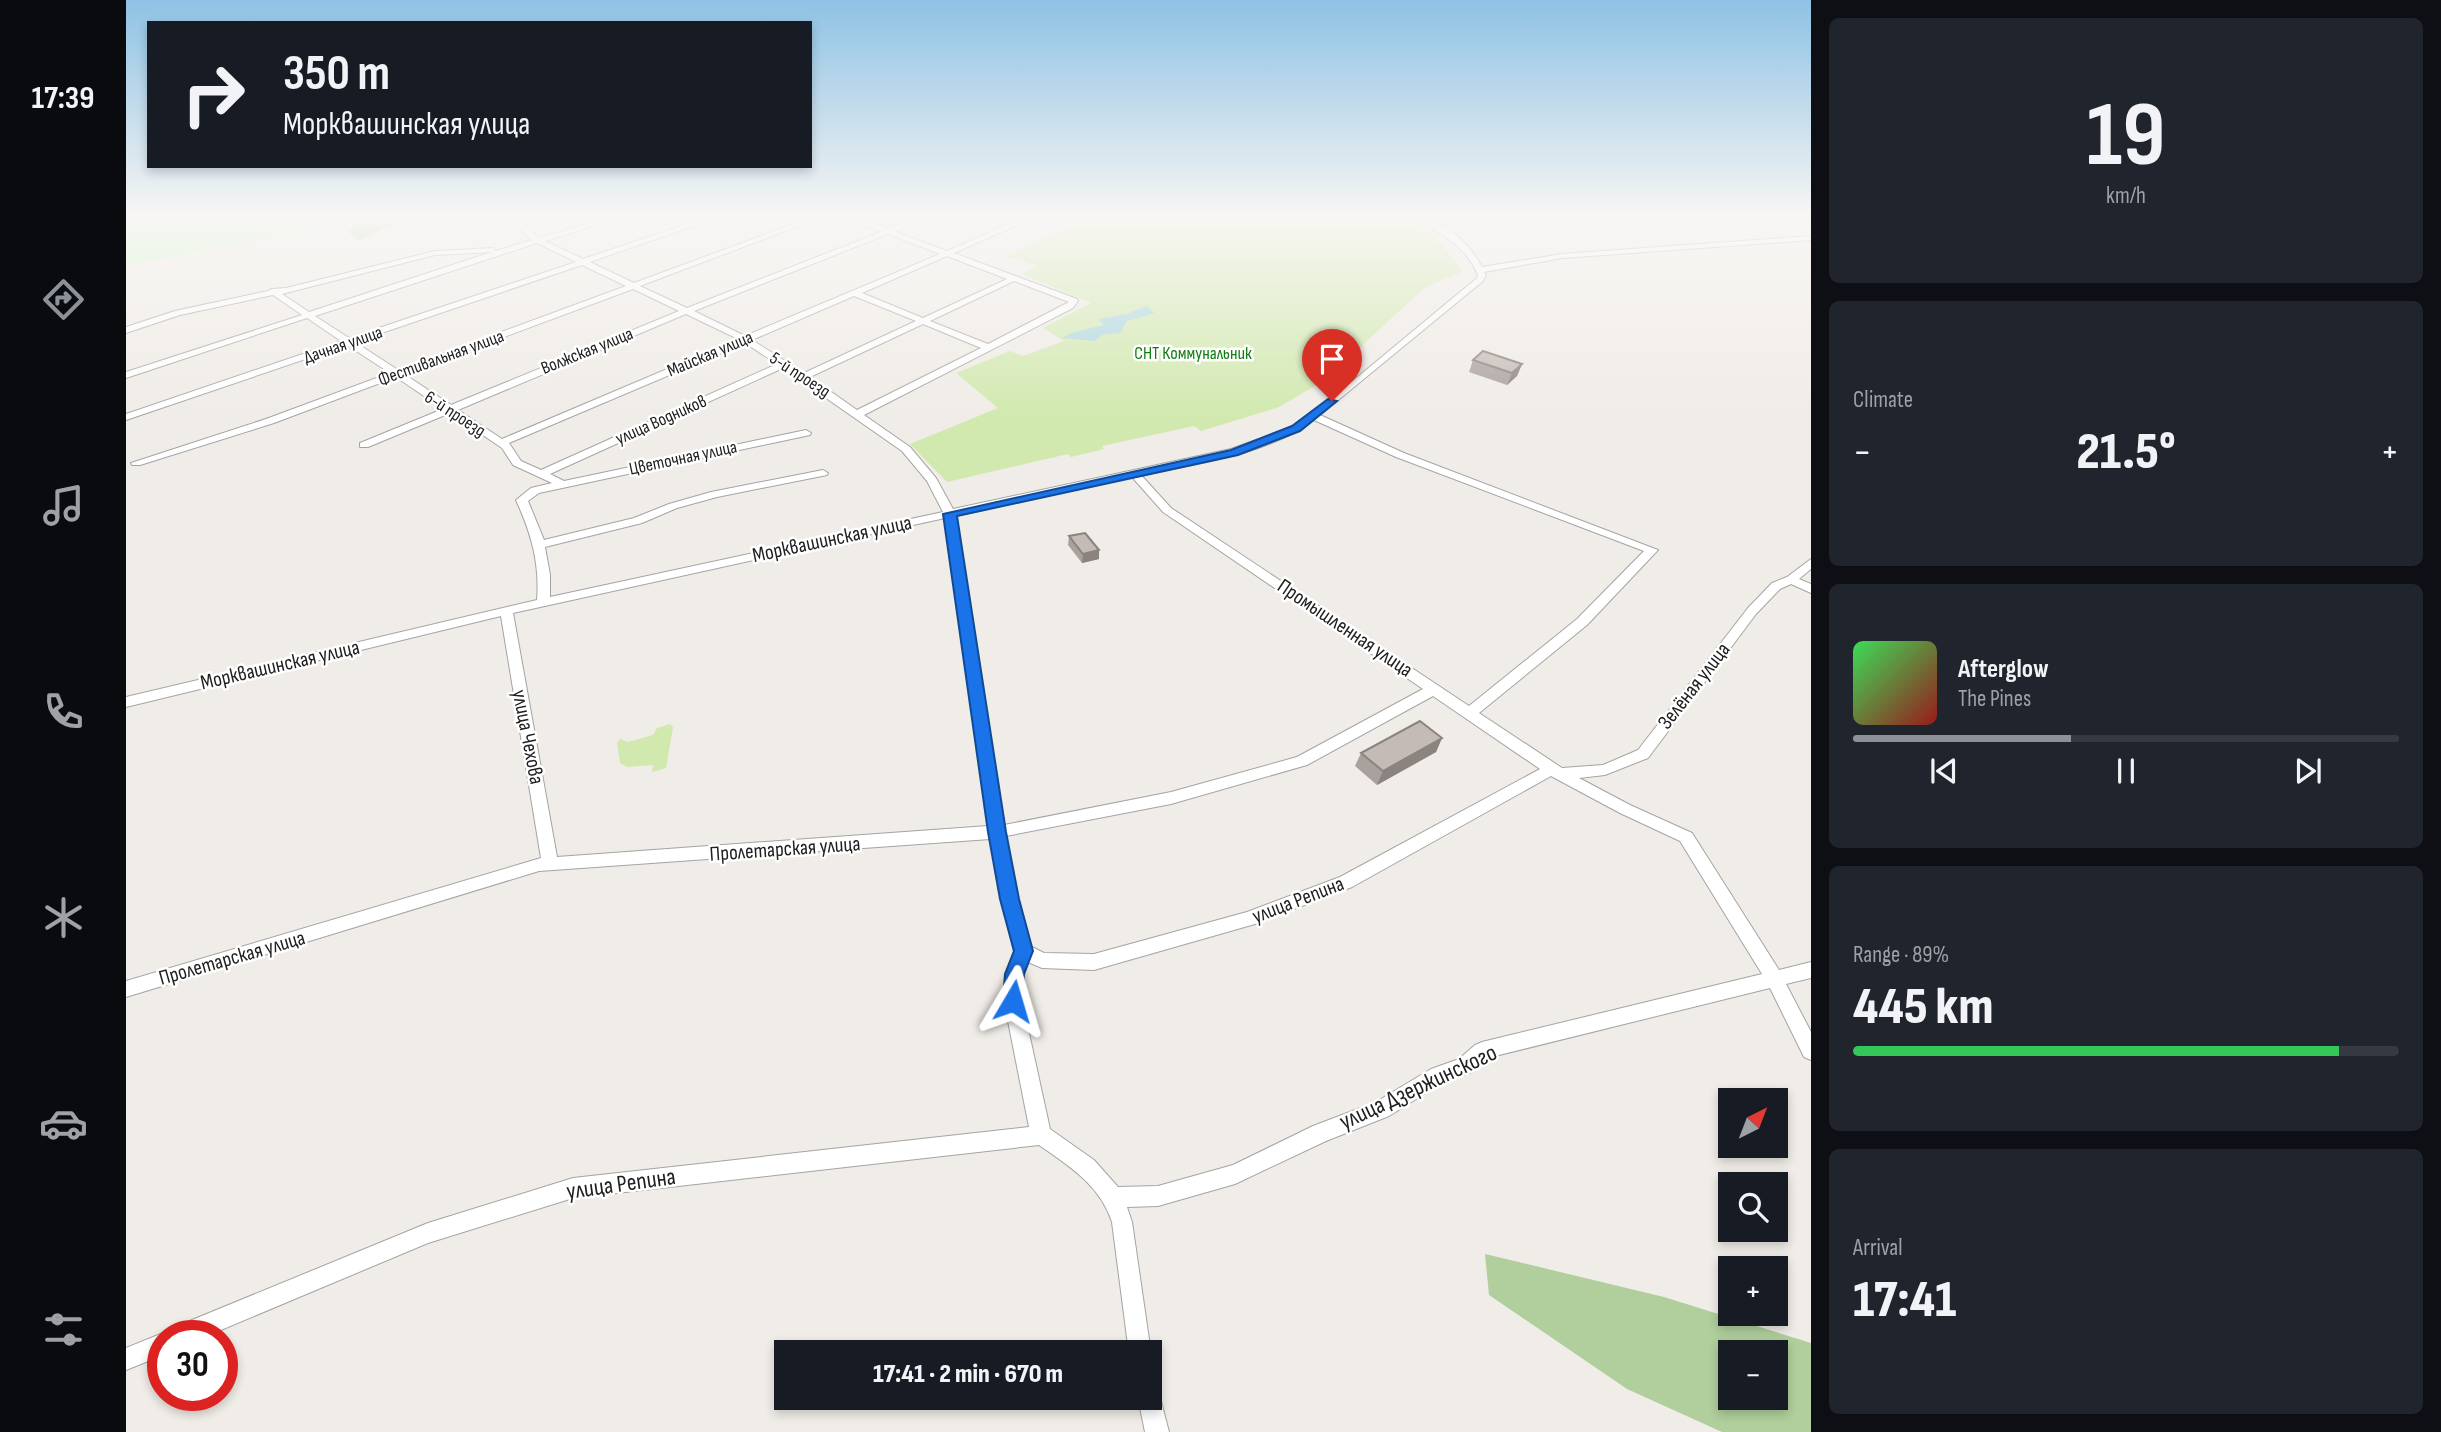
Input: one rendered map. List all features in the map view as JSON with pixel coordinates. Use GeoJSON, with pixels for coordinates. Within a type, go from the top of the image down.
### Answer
{"type":"FeatureCollection","features":[{"type":"Feature","properties":{"kind":"street"},"geometry":{"type":"LineString","coordinates":[[126,330],[178,313],[316,283]]}},
{"type":"Feature","properties":{"kind":"street"},"geometry":{"type":"LineString","coordinates":[[126,375],[407,283]]}},
{"type":"Feature","properties":{"kind":"street","name":"Дачная улица"},"geometry":{"type":"LineString","coordinates":[[126,417],[522,283]]}},
{"type":"Feature","properties":{"kind":"street","name":"5-й проезд"},"geometry":{"type":"LineString","coordinates":[[626,283],[745,339],[906,449],[932,480],[950,514],[997,832],[1009,899],[1023,951]]}},
{"type":"Feature","properties":{"kind":"street","name":"Фестивальная улица"},"geometry":{"type":"LineString","coordinates":[[136,463],[270,421],[646,283]]}},
{"type":"Feature","properties":{"kind":"street","name":"Волжская улица"},"geometry":{"type":"LineString","coordinates":[[365,445],[446,409],[759,283]]}},
{"type":"Feature","properties":{"kind":"street","name":"Майская улица"},"geometry":{"type":"LineString","coordinates":[[501,443],[879,283]]}},
{"type":"Feature","properties":{"kind":"street"},"geometry":{"type":"LineString","coordinates":[[803,377],[1005,283]]}},
{"type":"Feature","properties":{"kind":"street"},"geometry":{"type":"LineString","coordinates":[[858,414],[1070,306],[1074,301],[1027,283]]}},
{"type":"Feature","properties":{"kind":"street","name":"Морквашинская улица"},"geometry":{"type":"LineString","coordinates":[[126,702],[543,602],[1136,476],[1234,452],[1274,439],[1313,416],[1476,283]]}},
{"type":"Feature","properties":{"kind":"street","name":"6-й проезд"},"geometry":{"type":"LineString","coordinates":[[272,291],[501,443],[517,463],[561,483]]}},
{"type":"Feature","properties":{"kind":"street"},"geometry":{"type":"LineString","coordinates":[[855,293],[989,348]]}},
{"type":"Feature","properties":{"kind":"street","name":"улица Водников"},"geometry":{"type":"LineString","coordinates":[[539,475],[783,365]]}},
{"type":"Feature","properties":{"kind":"street"},"geometry":{"type":"LineString","coordinates":[[1313,416],[1400,455],[1651,550],[1582,622],[1471,712]]}},
{"type":"Feature","properties":{"kind":"street","name":"Цветочная улица"},"geometry":{"type":"LineString","coordinates":[[561,483],[806,433]]}},
{"type":"Feature","properties":{"kind":"street"},"geometry":{"type":"LineString","coordinates":[[542,544],[638,521],[673,506],[715,494],[823,473]]}},
{"type":"Feature","properties":{"kind":"street","name":"Промышленная улица"},"geometry":{"type":"LineString","coordinates":[[1136,476],[1167,510],[1556,771],[1625,809],[1686,837],[1776,981],[1811,1051]]}},
{"type":"Feature","properties":{"kind":"street"},"geometry":{"type":"LineString","coordinates":[[543,602],[546,579],[542,544],[522,500],[535,490],[561,483]]}},
{"type":"Feature","properties":{"kind":"street","name":"Зелёная улица"},"geometry":{"type":"LineString","coordinates":[[1556,771],[1605,770],[1643,754],[1752,611],[1776,586],[1791,580],[1811,563]]}},
{"type":"Feature","properties":{"kind":"street"},"geometry":{"type":"LineString","coordinates":[[1791,580],[1811,589]]}},
{"type":"Feature","properties":{"kind":"street","name":"улица Чехова"},"geometry":{"type":"LineString","coordinates":[[506,611],[550,863]]}},
{"type":"Feature","properties":{"kind":"street","name":"Пролетарская улица"},"geometry":{"type":"LineString","coordinates":[[126,989],[550,863],[631,861],[997,832],[1171,798],[1302,761],[1434,689]]}},
{"type":"Feature","properties":{"kind":"street","name":"улица Репина"},"geometry":{"type":"LineString","coordinates":[[1023,951],[1042,960],[1094,962],[1249,919],[1346,882],[1556,771]]}},
{"type":"Feature","properties":{"kind":"street"},"geometry":{"type":"LineString","coordinates":[[1023,951],[1014,974],[1013,1001],[1041,1135],[1087,1167],[1114,1197],[1122,1222],[1138,1340]]}},
{"type":"Feature","properties":{"kind":"street","name":"улица Дзержинского"},"geometry":{"type":"LineString","coordinates":[[1114,1197],[1158,1196],[1235,1174],[1320,1132],[1382,1109],[1438,1075],[1465,1066],[1482,1052],[1776,981],[1811,970]]}},
{"type":"Feature","properties":{"kind":"street","name":"улица Репина"},"geometry":{"type":"LineString","coordinates":[[219,1320],[428,1233],[573,1188],[1041,1135]]}},
{"type":"Feature","properties":{"kind":"street"},"geometry":{"type":"LineString","coordinates":[[126,1359],[147,1350]]}},
{"type":"Feature","properties":{"kind":"street"},"geometry":{"type":"LineString","coordinates":[[1152,1410],[1157,1432]]}},
{"type":"Feature","properties":{"kind":"green space","name":"СНТ Коммунальник"},"geometry":{"type":"Polygon","coordinates":[[[1042,283],[1437,283],[1423,289],[1325,380],[1279,407],[1201,431],[1194,426],[1102,446],[1104,449],[1071,457],[1068,454],[947,482],[910,444],[998,408],[956,373],[1010,351],[1023,356],[1064,341],[1043,328],[1091,303],[1042,283]]]}},
{"type":"Feature","properties":{"kind":"green space"},"geometry":{"type":"Polygon","coordinates":[[[670,724],[673,727],[666,768],[652,772],[653,765],[627,767],[620,763],[617,743],[620,739],[628,742],[653,735],[657,728],[670,724]]]}},
{"type":"Feature","properties":{"kind":"green space"},"geometry":{"type":"Polygon","coordinates":[[[1485,1254],[1664,1297],[1718,1314],[1718,1326],[1757,1326],[1811,1343],[1811,1432],[1722,1432],[1627,1389],[1489,1295],[1485,1254]]]}},
{"type":"Feature","properties":{"kind":"water"},"geometry":{"type":"Polygon","coordinates":[[[1146,306],[1155,313],[1127,321],[1120,333],[1102,335],[1095,341],[1062,338],[1071,333],[1104,325],[1098,319],[1127,314],[1146,306]]]}},
{"type":"Feature","properties":{"kind":"building"},"geometry":{"type":"Polygon","coordinates":[[[1483,351],[1522,364],[1512,373],[1473,360],[1483,351]]]}},
{"type":"Feature","properties":{"kind":"building"},"geometry":{"type":"Polygon","coordinates":[[[1085,533],[1099,550],[1083,554],[1069,536],[1085,533]]]}},
{"type":"Feature","properties":{"kind":"building"},"geometry":{"type":"Polygon","coordinates":[[[1420,721],[1442,738],[1383,771],[1361,753],[1420,721]]]}},
{"type":"Feature","properties":{"kind":"route"},"geometry":{"type":"LineString","coordinates":[[1013,1001],[1014,974],[1023,951],[1009,899],[997,832],[950,514],[1136,476],[1234,452],[1296,429],[1332,401]]}}]}
